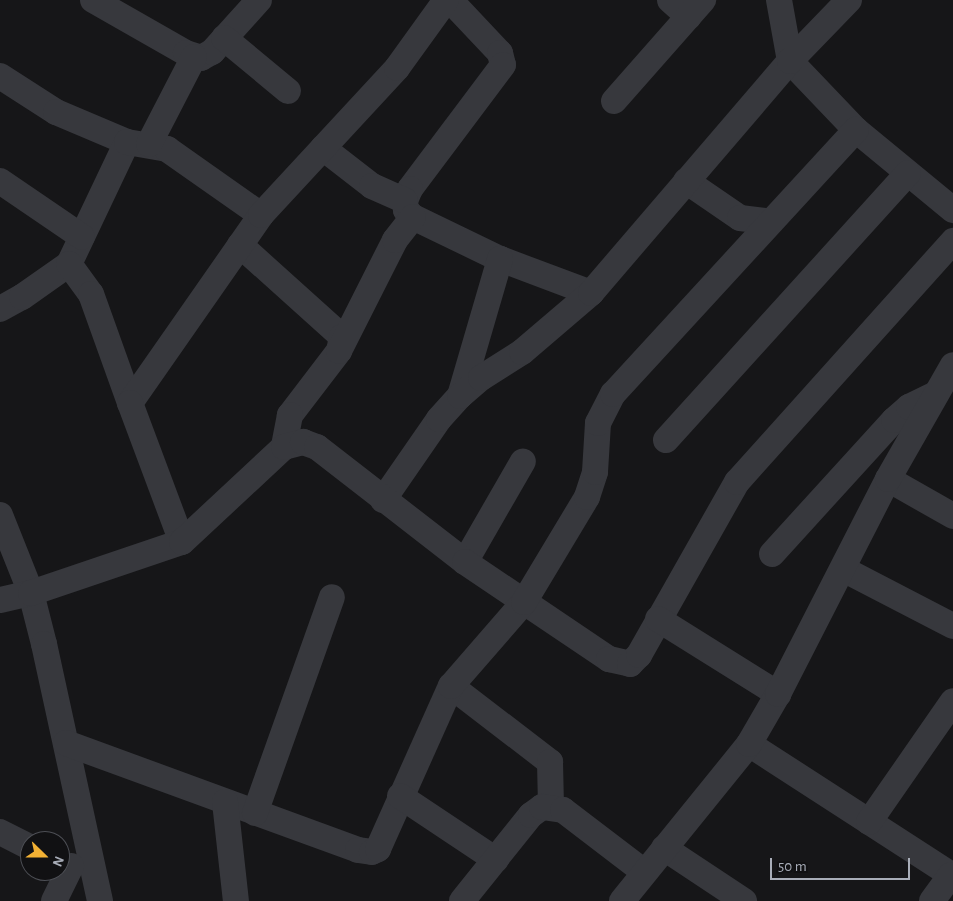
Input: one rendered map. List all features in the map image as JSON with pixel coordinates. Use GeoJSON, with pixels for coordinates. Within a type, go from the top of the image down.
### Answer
{"type":"FeatureCollection","features":[{"type":"Feature","properties":{"kind":"street"},"geometry":{"type":"LineString","coordinates":[[93,0],[194,57],[207,57],[259,0]]}},
{"type":"Feature","properties":{"kind":"street"},"geometry":{"type":"LineString","coordinates":[[130,403],[261,215],[397,68],[448,0],[500,53],[503,64],[410,189],[409,209],[395,240],[339,351],[290,415],[284,447]]}},
{"type":"Feature","properties":{"kind":"street"},"geometry":{"type":"LineString","coordinates":[[614,101],[696,8],[670,0]]}},
{"type":"Feature","properties":{"kind":"street"},"geometry":{"type":"LineString","coordinates":[[779,0],[790,61],[856,130],[953,210]]}},
{"type":"Feature","properties":{"kind":"street"},"geometry":{"type":"LineString","coordinates":[[382,500],[439,419],[460,396],[534,342],[591,292],[790,61],[849,0]]}},
{"type":"Feature","properties":{"kind":"street"},"geometry":{"type":"LineString","coordinates":[[224,38],[288,90]]}},
{"type":"Feature","properties":{"kind":"street"},"geometry":{"type":"LineString","coordinates":[[0,309],[22,298],[69,264],[82,237],[138,143],[194,57]]}},
{"type":"Feature","properties":{"kind":"street"},"geometry":{"type":"LineString","coordinates":[[0,76],[56,112],[178,156],[261,215]]}},
{"type":"Feature","properties":{"kind":"street"},"geometry":{"type":"LineString","coordinates":[[66,743],[358,850],[372,852],[383,839],[400,796],[451,686],[524,602],[587,497],[596,472],[598,423],[612,394],[856,130]]}},
{"type":"Feature","properties":{"kind":"street"},"geometry":{"type":"LineString","coordinates":[[323,148],[372,186],[409,209],[500,259],[591,292]]}},
{"type":"Feature","properties":{"kind":"street"},"geometry":{"type":"LineString","coordinates":[[666,440],[908,173]]}},
{"type":"Feature","properties":{"kind":"street"},"geometry":{"type":"LineString","coordinates":[[686,181],[740,218],[771,222]]}},
{"type":"Feature","properties":{"kind":"street"},"geometry":{"type":"LineString","coordinates":[[0,182],[82,237]]}},
{"type":"Feature","properties":{"kind":"street"},"geometry":{"type":"LineString","coordinates":[[0,600],[31,594],[182,542],[284,447],[303,442],[317,447],[382,500],[464,562],[609,659],[630,664],[639,655],[658,618],[737,482],[953,241]]}},
{"type":"Feature","properties":{"kind":"street"},"geometry":{"type":"LineString","coordinates":[[240,245],[338,330],[342,337],[339,351]]}},
{"type":"Feature","properties":{"kind":"street"},"geometry":{"type":"LineString","coordinates":[[460,396],[500,259]]}},
{"type":"Feature","properties":{"kind":"street"},"geometry":{"type":"LineString","coordinates":[[69,264],[91,294],[182,542]]}},
{"type":"Feature","properties":{"kind":"street"},"geometry":{"type":"LineString","coordinates":[[622,901],[749,744],[778,694],[888,480],[934,395],[953,365]]}},
{"type":"Feature","properties":{"kind":"street"},"geometry":{"type":"LineString","coordinates":[[772,554],[888,425],[909,407],[934,395]]}},
{"type":"Feature","properties":{"kind":"street"},"geometry":{"type":"LineString","coordinates":[[464,562],[523,461]]}},
{"type":"Feature","properties":{"kind":"street"},"geometry":{"type":"LineString","coordinates":[[888,480],[953,516]]}},
{"type":"Feature","properties":{"kind":"street"},"geometry":{"type":"LineString","coordinates":[[0,515],[31,594],[66,743],[97,889]]}},
{"type":"Feature","properties":{"kind":"street"},"geometry":{"type":"LineString","coordinates":[[842,569],[953,626]]}},
{"type":"Feature","properties":{"kind":"street"},"geometry":{"type":"LineString","coordinates":[[255,813],[332,598]]}},
{"type":"Feature","properties":{"kind":"street"},"geometry":{"type":"LineString","coordinates":[[658,618],[778,694]]}},
{"type":"Feature","properties":{"kind":"street"},"geometry":{"type":"LineString","coordinates":[[451,686],[550,762],[551,806]]}},
{"type":"Feature","properties":{"kind":"street"},"geometry":{"type":"LineString","coordinates":[[869,822],[953,701]]}},
{"type":"Feature","properties":{"kind":"street"},"geometry":{"type":"LineString","coordinates":[[749,744],[952,875],[932,901]]}},
{"type":"Feature","properties":{"kind":"street"},"geometry":{"type":"LineString","coordinates":[[400,796],[496,860]]}},
{"type":"Feature","properties":{"kind":"street"},"geometry":{"type":"LineString","coordinates":[[225,802],[236,901]]}},
{"type":"Feature","properties":{"kind":"street"},"geometry":{"type":"LineString","coordinates":[[462,901],[531,815],[542,807],[551,806],[576,818],[644,872]]}},
{"type":"Feature","properties":{"kind":"street"},"geometry":{"type":"LineString","coordinates":[[0,832],[20,842]]}},
{"type":"Feature","properties":{"kind":"street"},"geometry":{"type":"LineString","coordinates":[[664,848],[744,901]]}},
{"type":"Feature","properties":{"kind":"street"},"geometry":{"type":"LineString","coordinates":[[70,867],[97,889]]}},
{"type":"Feature","properties":{"kind":"street"},"geometry":{"type":"LineString","coordinates":[[54,901],[60,881]]}}]}
